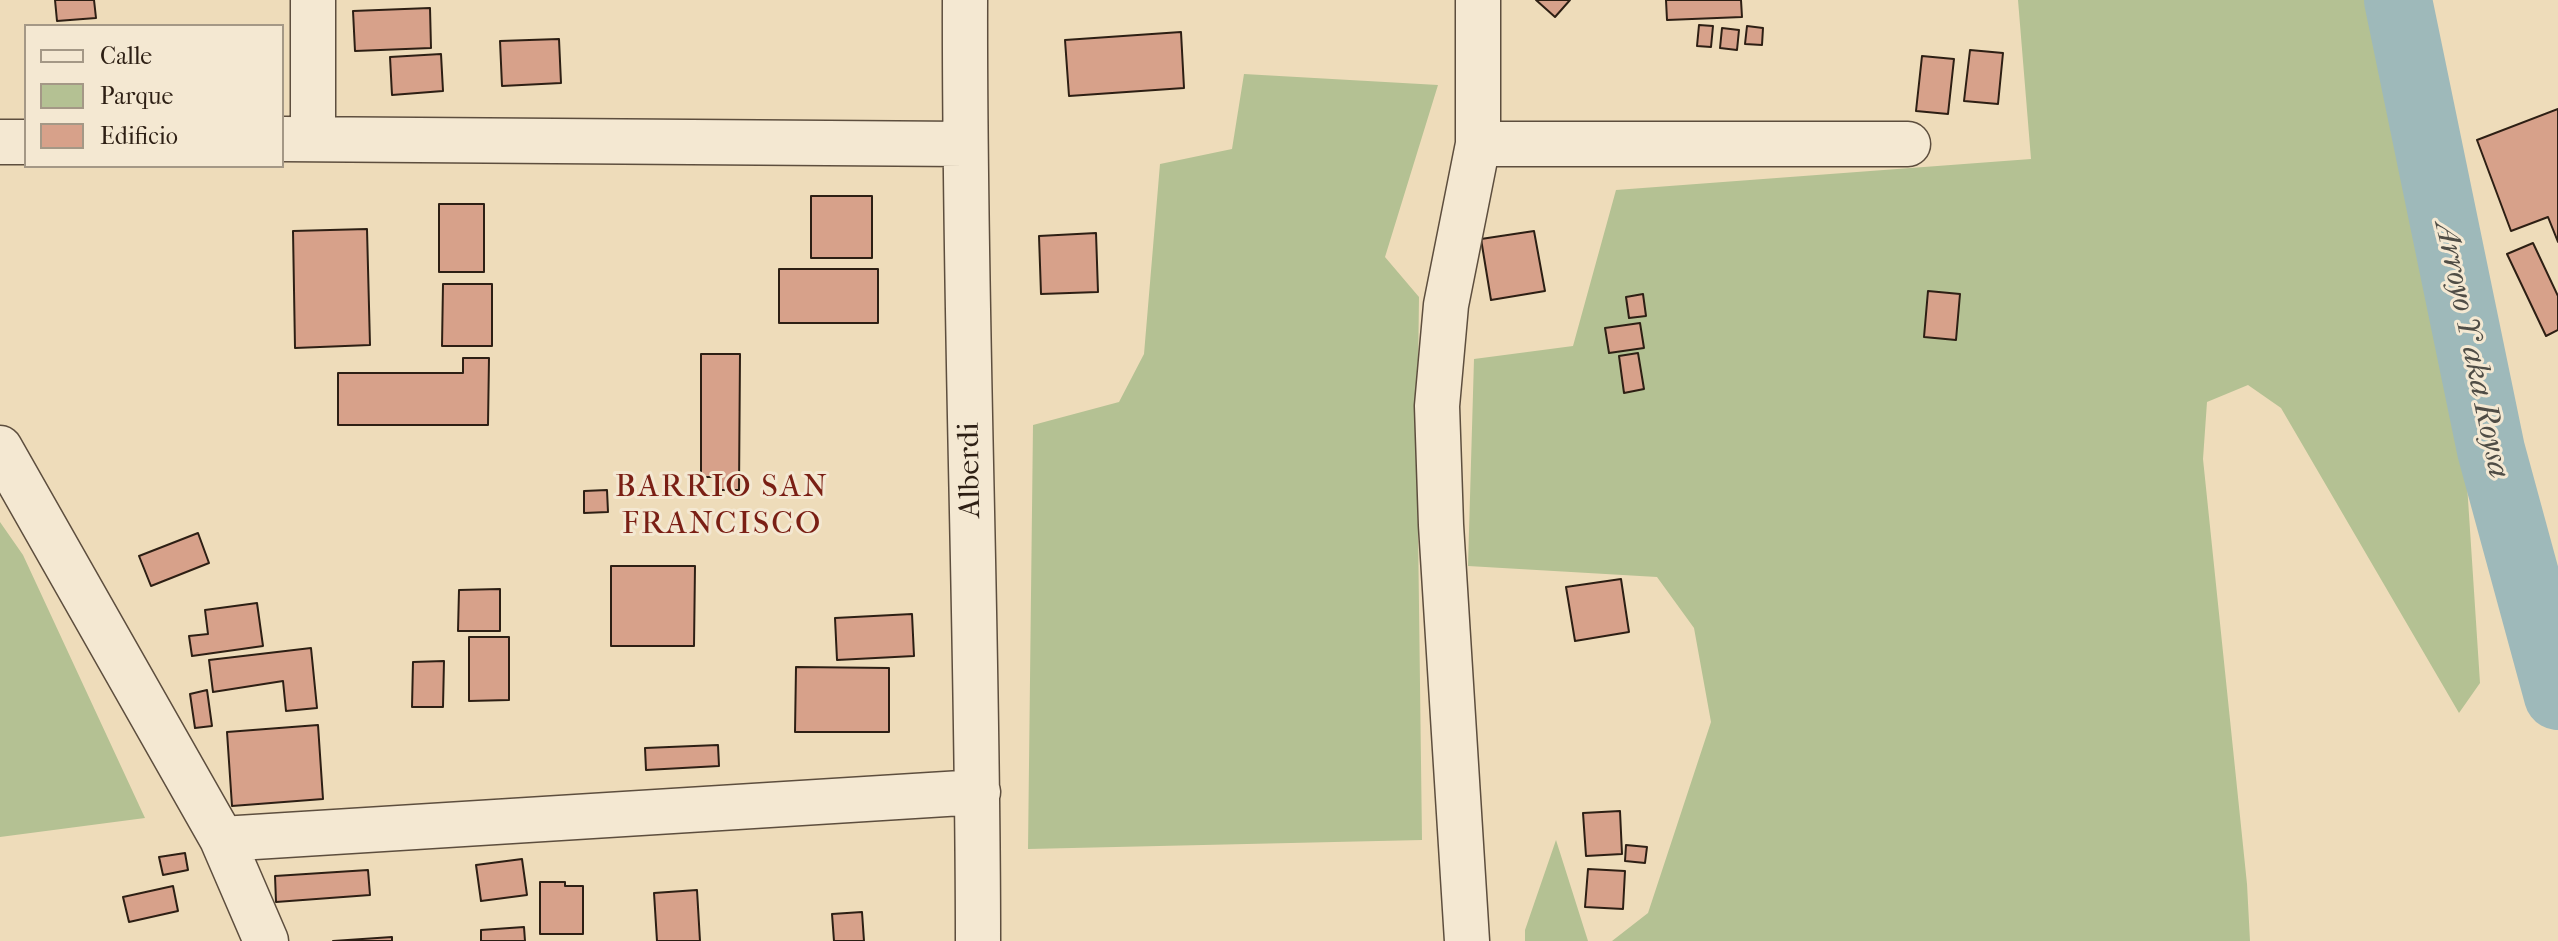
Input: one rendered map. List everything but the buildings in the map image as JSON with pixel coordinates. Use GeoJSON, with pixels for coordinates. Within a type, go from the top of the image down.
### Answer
{"type":"FeatureCollection","features":[{"type":"Feature","properties":{"kind":"street"},"geometry":{"type":"LineString","coordinates":[[313,0],[298,139],[964,144]]}},
{"type":"Feature","properties":{"kind":"street","name":"Alberdi"},"geometry":{"type":"LineString","coordinates":[[965,0],[964,144],[978,792],[978,941]]}},
{"type":"Feature","properties":{"kind":"street"},"geometry":{"type":"LineString","coordinates":[[1467,941],[1441,525],[1437,406],[1446,305],[1478,144],[1478,0]]}},
{"type":"Feature","properties":{"kind":"street"},"geometry":{"type":"LineString","coordinates":[[0,142],[24,142]]}},
{"type":"Feature","properties":{"kind":"street"},"geometry":{"type":"LineString","coordinates":[[1478,144],[1908,144]]}},
{"type":"Feature","properties":{"kind":"street"},"geometry":{"type":"LineString","coordinates":[[0,448],[222,839],[266,941]]}},
{"type":"Feature","properties":{"kind":"street"},"geometry":{"type":"LineString","coordinates":[[222,839],[978,792]]}},
{"type":"Feature","properties":{"kind":"green space"},"geometry":{"type":"Polygon","coordinates":[[[2018,0],[2400,0],[2396,44],[2460,377],[2480,683],[2459,713],[2281,408],[2248,385],[2207,402],[2203,459],[2247,884],[2250,941],[1612,941],[1648,913],[1711,722],[1694,628],[1657,577],[1468,566],[1474,359],[1573,346],[1616,190],[2031,159],[2018,0]]]}},
{"type":"Feature","properties":{"kind":"green space"},"geometry":{"type":"Polygon","coordinates":[[[1244,74],[1438,85],[1385,257],[1419,297],[1417,451],[1422,840],[1028,849],[1033,425],[1119,402],[1144,354],[1160,164],[1232,149],[1244,74]]]}},
{"type":"Feature","properties":{"kind":"green space"},"geometry":{"type":"Polygon","coordinates":[[[0,522],[23,555],[145,818],[0,837],[0,522]]]}},
{"type":"Feature","properties":{"kind":"green space"},"geometry":{"type":"Polygon","coordinates":[[[1556,840],[1588,941],[1525,941],[1525,930],[1556,840]]]}},
{"type":"Feature","properties":{"kind":"waterway","name":"Arroyo Y aka Roysa"},"geometry":{"type":"LineString","coordinates":[[2398,0],[2491,450],[2558,696]]}},
{"type":"Feature","properties":{"kind":"district","name":"BARRIO SAN FRANCISCO"},"geometry":{"type":"Point","coordinates":[722,506]}}]}
